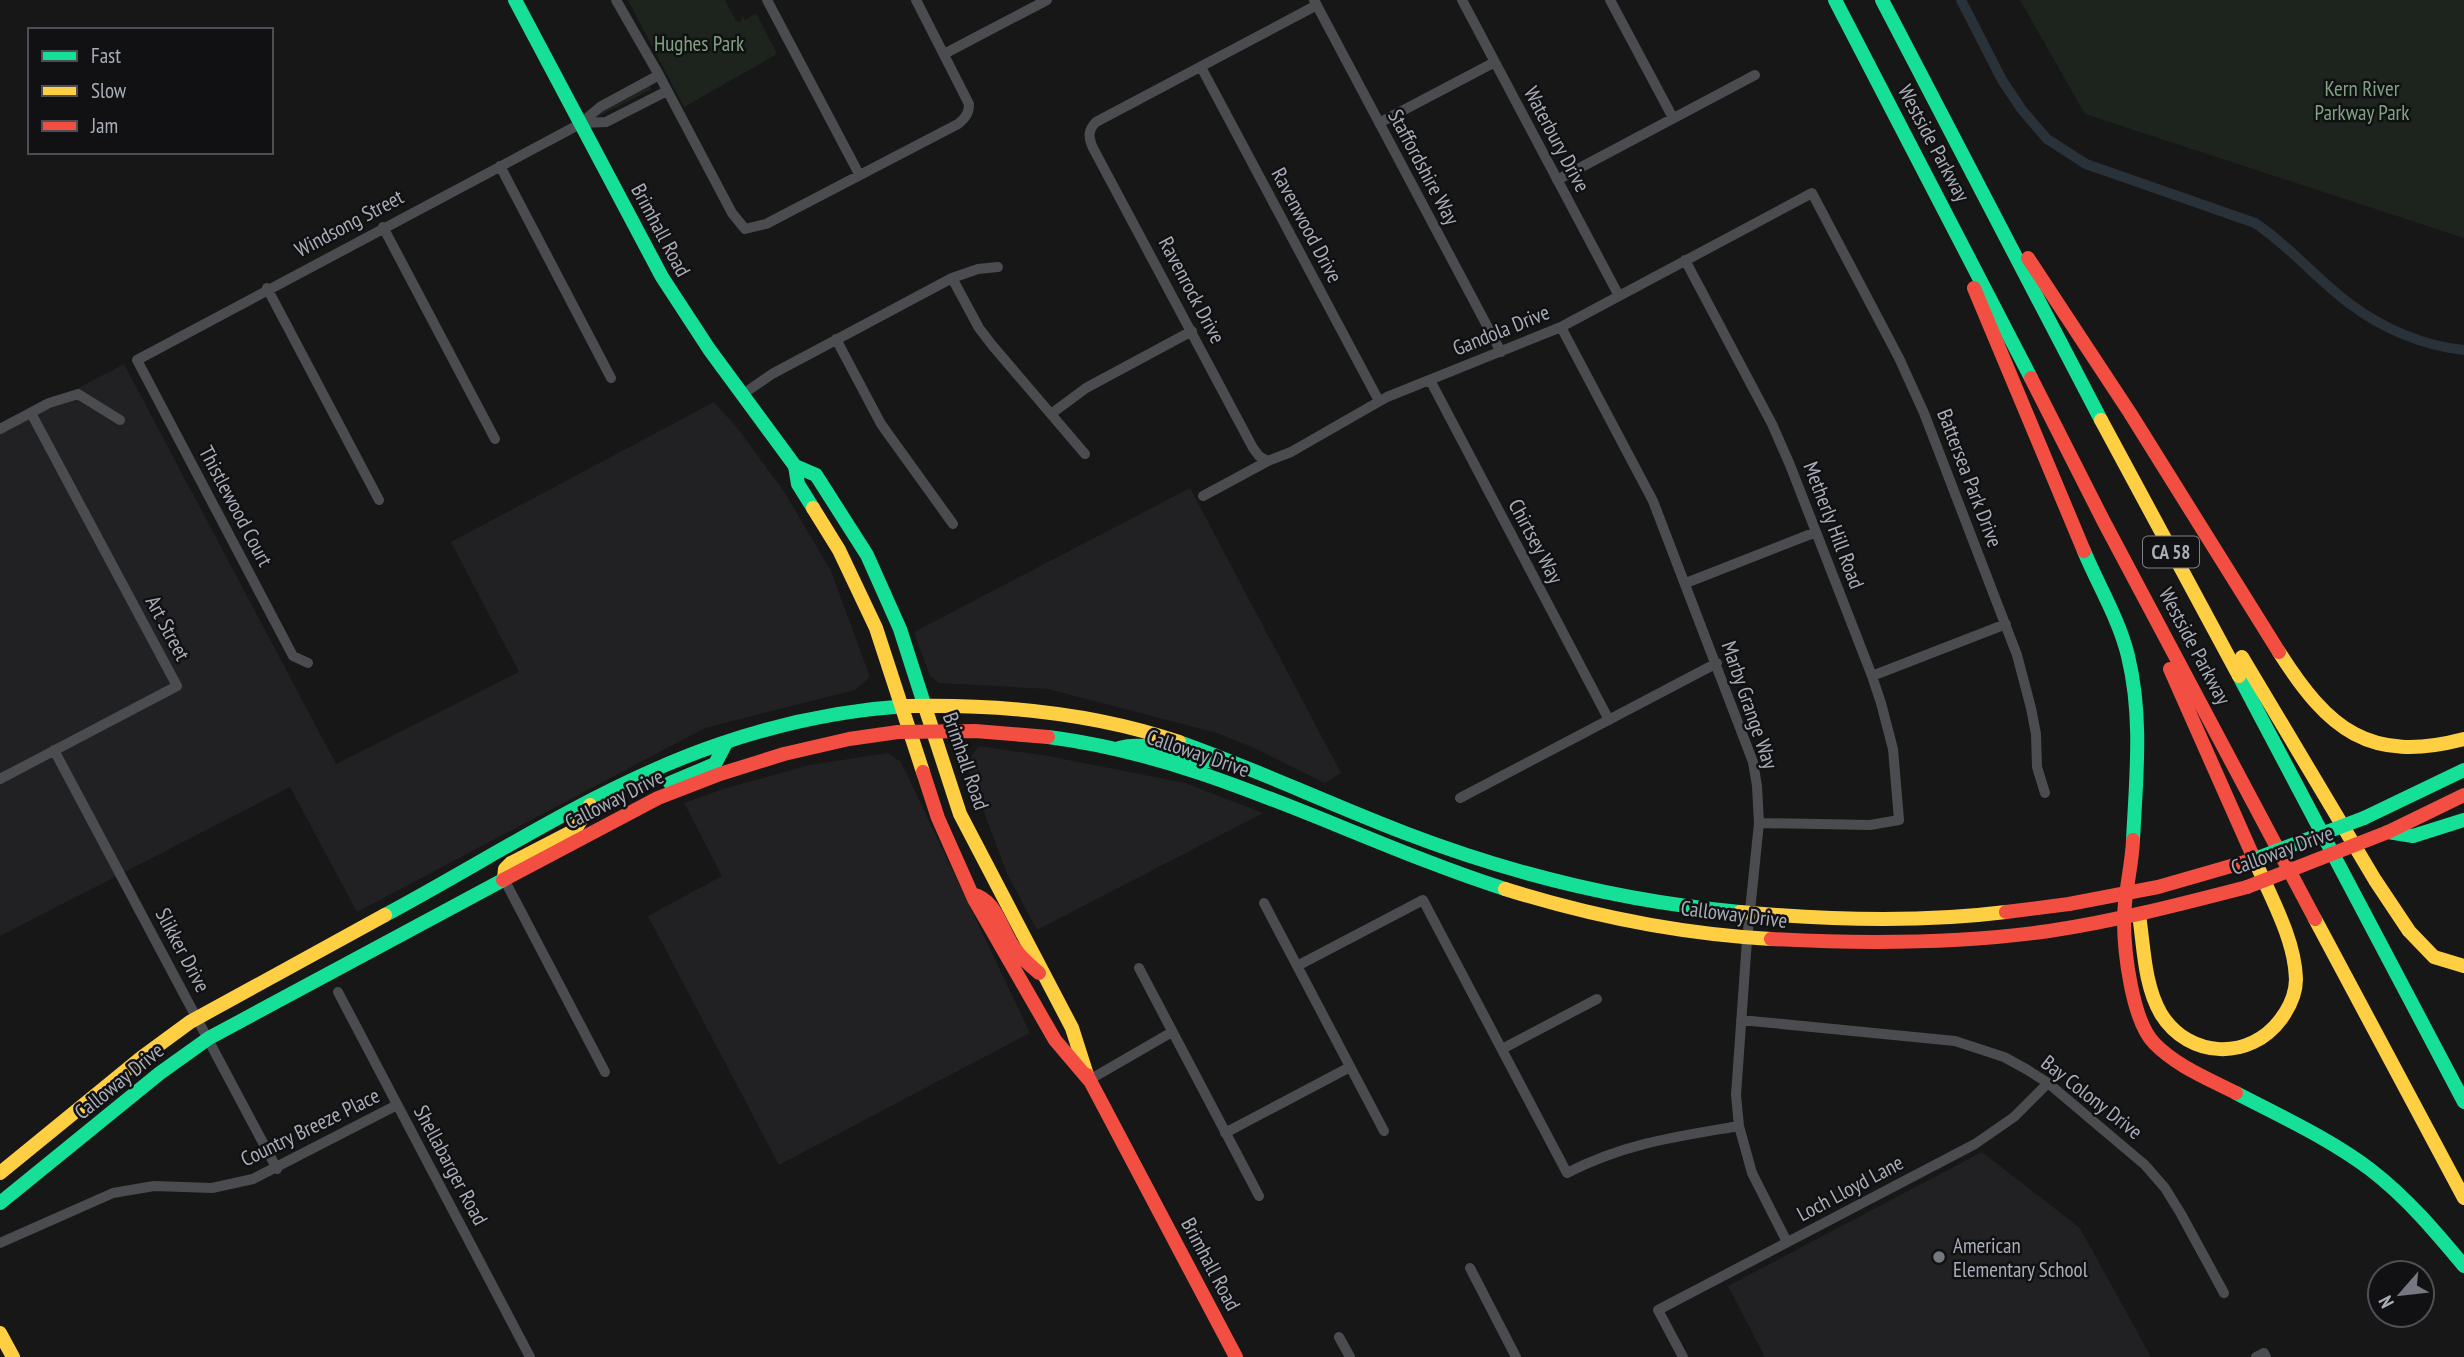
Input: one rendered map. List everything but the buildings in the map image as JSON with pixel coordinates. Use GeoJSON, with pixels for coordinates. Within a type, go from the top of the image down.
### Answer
{"type":"FeatureCollection","features":[{"type":"Feature","properties":{"kind":"main road","name":"Brimhall Road"},"geometry":{"type":"LineString","coordinates":[[515,0],[662,277],[681,308],[794,466],[798,484],[836,546],[869,612],[938,818],[972,894],[1055,1040],[1089,1080]]}},
{"type":"Feature","properties":{"kind":"main road","name":"Westside Parkway"},"geometry":{"type":"LineString","coordinates":[[1835,0],[2104,522],[2464,1198]]}},
{"type":"Feature","properties":{"kind":"main road","name":"Westside Parkway"},"geometry":{"type":"LineString","coordinates":[[1882,0],[2133,482],[2267,728],[2464,1102]]}},
{"type":"Feature","properties":{"kind":"main road"},"geometry":{"type":"LineString","coordinates":[[1980,189],[2069,320],[2272,641],[2316,705],[2350,733],[2392,747],[2426,748],[2464,739]]}},
{"type":"Feature","properties":{"kind":"main road"},"geometry":{"type":"LineString","coordinates":[[1950,219],[1974,288],[2092,570],[2115,616],[2128,656],[2137,704],[2138,733],[2132,864],[2127,894],[2156,1005],[2171,1028],[2180,1036],[2206,1048],[2234,1049],[2264,1039],[2285,1019],[2297,991],[2297,965],[2235,812],[2104,522]]}},
{"type":"Feature","properties":{"kind":"main road","name":"Brimhall Road"},"geometry":{"type":"LineString","coordinates":[[794,466],[816,475],[867,555],[900,629],[960,814],[1072,1028],[1089,1080],[1236,1357]]}},
{"type":"Feature","properties":{"kind":"main road"},"geometry":{"type":"LineString","coordinates":[[2133,482],[2375,880],[2409,931],[2434,957],[2464,966]]}},
{"type":"Feature","properties":{"kind":"main road","name":"Calloway Drive"},"geometry":{"type":"LineString","coordinates":[[0,1173],[159,1044],[197,1018],[661,767],[726,743],[803,722],[901,706],[1003,707],[1088,718],[1147,733],[1229,761],[1440,846],[1524,872],[1631,897],[1696,908],[1850,919],[1938,919],[2023,910],[2127,894],[2235,865],[2364,818],[2464,770]]}},
{"type":"Feature","properties":{"kind":"main road","name":"Calloway Drive"},"geometry":{"type":"LineString","coordinates":[[0,1203],[161,1073],[209,1038],[638,808],[743,766],[814,746],[909,731],[934,731],[1024,735],[1118,749],[1183,766],[1398,852],[1493,886],[1578,910],[1643,924],[1747,940],[1862,945],[2038,932],[2132,917],[2210,898],[2298,868],[2388,832],[2464,795]]}},
{"type":"Feature","properties":{"kind":"main road"},"geometry":{"type":"LineString","coordinates":[[638,808],[645,794],[715,764],[726,743]]}},
{"type":"Feature","properties":{"kind":"main road"},"geometry":{"type":"LineString","coordinates":[[1118,749],[1136,743],[1209,764],[1229,761]]}},
{"type":"Feature","properties":{"kind":"main road"},"geometry":{"type":"LineString","coordinates":[[1218,779],[1238,778],[1280,794],[1290,795],[1302,790]]}},
{"type":"Feature","properties":{"kind":"main road"},"geometry":{"type":"LineString","coordinates":[[505,879],[505,869],[511,863],[575,830],[590,804]]}},
{"type":"Feature","properties":{"kind":"main road"},"geometry":{"type":"LineString","coordinates":[[2388,832],[2413,836],[2464,820]]}},
{"type":"Feature","properties":{"kind":"main road"},"geometry":{"type":"LineString","coordinates":[[972,894],[989,902],[1015,950],[1048,981]]}},
{"type":"Feature","properties":{"kind":"main road"},"geometry":{"type":"LineString","coordinates":[[2132,917],[2124,940],[2136,1010],[2154,1043],[2181,1064],[2321,1137],[2371,1170],[2422,1215],[2464,1266]]}},
{"type":"Feature","properties":{"kind":"main road"},"geometry":{"type":"LineString","coordinates":[[0,1333],[13,1357]]}},
{"type":"Feature","properties":{"kind":"street"},"geometry":{"type":"LineString","coordinates":[[615,0],[659,75],[732,213],[745,229],[766,224],[958,124],[969,112],[969,104],[916,0]]}},
{"type":"Feature","properties":{"kind":"street"},"geometry":{"type":"LineString","coordinates":[[767,0],[859,174]]}},
{"type":"Feature","properties":{"kind":"street"},"geometry":{"type":"LineString","coordinates":[[944,54],[1047,0]]}},
{"type":"Feature","properties":{"kind":"street","name":"Waterbury Drive"},"geometry":{"type":"LineString","coordinates":[[1462,0],[1619,296]]}},
{"type":"Feature","properties":{"kind":"street"},"geometry":{"type":"LineString","coordinates":[[1613,1],[1673,118]]}},
{"type":"Feature","properties":{"kind":"street"},"geometry":{"type":"LineString","coordinates":[[1201,67],[1315,3]]}},
{"type":"Feature","properties":{"kind":"street","name":"Staffordshire Way"},"geometry":{"type":"LineString","coordinates":[[1315,3],[1501,352]]}},
{"type":"Feature","properties":{"kind":"street"},"geometry":{"type":"LineString","coordinates":[[1379,123],[1495,62]]}},
{"type":"Feature","properties":{"kind":"street","name":"Ravenrock Drive"},"geometry":{"type":"LineString","coordinates":[[1201,67],[1097,122],[1089,133],[1093,148],[1253,448],[1259,456],[1268,461]]}},
{"type":"Feature","properties":{"kind":"street","name":"Ravenwood Drive"},"geometry":{"type":"LineString","coordinates":[[1201,67],[1379,401]]}},
{"type":"Feature","properties":{"kind":"street","name":"Windsong Street"},"geometry":{"type":"LineString","coordinates":[[137,360],[267,288],[580,124],[600,107],[659,75]]}},
{"type":"Feature","properties":{"kind":"street"},"geometry":{"type":"LineString","coordinates":[[1557,180],[1755,75]]}},
{"type":"Feature","properties":{"kind":"street","name":"Windsong Street"},"geometry":{"type":"LineString","coordinates":[[580,124],[606,122],[667,91]]}},
{"type":"Feature","properties":{"kind":"street"},"geometry":{"type":"LineString","coordinates":[[499,166],[611,378]]}},
{"type":"Feature","properties":{"kind":"street","name":"Gandola Drive"},"geometry":{"type":"LineString","coordinates":[[1203,496],[1268,461],[1291,452],[1379,401],[1561,327],[1812,193]]}},
{"type":"Feature","properties":{"kind":"street","name":"Battersea Park Drive"},"geometry":{"type":"LineString","coordinates":[[1812,193],[1912,385],[2006,624],[2031,708],[2036,734],[2037,767],[2045,793]]}},
{"type":"Feature","properties":{"kind":"street"},"geometry":{"type":"LineString","coordinates":[[383,227],[495,439]]}},
{"type":"Feature","properties":{"kind":"street","name":"Metherly Hill Road"},"geometry":{"type":"LineString","coordinates":[[1685,260],[1772,424],[1872,676],[1893,749],[1899,820],[1870,825],[1759,823]]}},
{"type":"Feature","properties":{"kind":"street"},"geometry":{"type":"LineString","coordinates":[[743,394],[772,374],[952,278],[978,269],[998,267]]}},
{"type":"Feature","properties":{"kind":"street"},"geometry":{"type":"LineString","coordinates":[[952,278],[979,328],[1086,454]]}},
{"type":"Feature","properties":{"kind":"street"},"geometry":{"type":"LineString","coordinates":[[267,288],[379,500]]}},
{"type":"Feature","properties":{"kind":"street","name":"Marby Grange Way"},"geometry":{"type":"LineString","coordinates":[[1561,327],[1653,500],[1753,762],[1759,823],[1736,1095],[1739,1126],[1752,1173],[1787,1242]]}},
{"type":"Feature","properties":{"kind":"street"},"geometry":{"type":"LineString","coordinates":[[1051,414],[1086,388],[1192,331]]}},
{"type":"Feature","properties":{"kind":"street"},"geometry":{"type":"LineString","coordinates":[[836,339],[881,424],[953,524]]}},
{"type":"Feature","properties":{"kind":"street","name":"Thistlewood Court"},"geometry":{"type":"LineString","coordinates":[[137,360],[293,656],[308,663]]}},
{"type":"Feature","properties":{"kind":"street","name":"Chirtsey Way"},"geometry":{"type":"LineString","coordinates":[[1430,380],[1609,720]]}},
{"type":"Feature","properties":{"kind":"street"},"geometry":{"type":"LineString","coordinates":[[0,429],[49,403],[78,394],[120,421]]}},
{"type":"Feature","properties":{"kind":"street","name":"Art Street"},"geometry":{"type":"LineString","coordinates":[[0,779],[177,686],[31,413]]}},
{"type":"Feature","properties":{"kind":"street"},"geometry":{"type":"LineString","coordinates":[[1686,583],[1816,533]]}},
{"type":"Feature","properties":{"kind":"street"},"geometry":{"type":"LineString","coordinates":[[1872,676],[2006,624]]}},
{"type":"Feature","properties":{"kind":"street"},"geometry":{"type":"LineString","coordinates":[[1460,798],[1717,663]]}},
{"type":"Feature","properties":{"kind":"street","name":"Slikker Drive"},"geometry":{"type":"LineString","coordinates":[[54,750],[276,1168]]}},
{"type":"Feature","properties":{"kind":"street"},"geometry":{"type":"LineString","coordinates":[[505,879],[606,1072]]}},
{"type":"Feature","properties":{"kind":"street"},"geometry":{"type":"LineString","coordinates":[[1297,966],[1423,900],[1567,1174],[1629,1147],[1739,1126]]}},
{"type":"Feature","properties":{"kind":"street"},"geometry":{"type":"LineString","coordinates":[[1264,903],[1384,1131]]}},
{"type":"Feature","properties":{"kind":"street"},"geometry":{"type":"LineString","coordinates":[[1139,968],[1259,1196]]}},
{"type":"Feature","properties":{"kind":"street","name":"Shellabarger Road"},"geometry":{"type":"LineString","coordinates":[[338,992],[530,1357]]}},
{"type":"Feature","properties":{"kind":"street"},"geometry":{"type":"LineString","coordinates":[[1502,1049],[1597,999]]}},
{"type":"Feature","properties":{"kind":"street","name":"Bay Colony Drive"},"geometry":{"type":"LineString","coordinates":[[1741,1020],[1955,1041],[2004,1057],[2048,1083],[2146,1165],[2181,1214],[2224,1293]]}},
{"type":"Feature","properties":{"kind":"street"},"geometry":{"type":"LineString","coordinates":[[1089,1080],[1172,1032]]}},
{"type":"Feature","properties":{"kind":"street"},"geometry":{"type":"LineString","coordinates":[[1225,1133],[1350,1067]]}},
{"type":"Feature","properties":{"kind":"street","name":"Loch Lloyd Lane"},"geometry":{"type":"LineString","coordinates":[[1683,1357],[1658,1310],[1995,1132],[2023,1109],[2048,1083]]}},
{"type":"Feature","properties":{"kind":"street","name":"Country Breeze Place"},"geometry":{"type":"LineString","coordinates":[[0,1243],[113,1193],[154,1186],[223,1186],[253,1179],[397,1105]]}},
{"type":"Feature","properties":{"kind":"street"},"geometry":{"type":"LineString","coordinates":[[1470,1268],[1516,1357]]}},
{"type":"Feature","properties":{"kind":"street"},"geometry":{"type":"LineString","coordinates":[[1339,1337],[1350,1357]]}},
{"type":"Feature","properties":{"kind":"shaded area"},"geometry":{"type":"Polygon","coordinates":[[[124,364],[336,764],[519,672],[451,542],[714,402],[739,430],[785,493],[831,571],[870,677],[855,690],[705,728],[357,912],[290,787],[0,936],[0,429],[124,364]]]}},
{"type":"Feature","properties":{"kind":"shaded area"},"geometry":{"type":"Polygon","coordinates":[[[1190,488],[1341,773],[1325,783],[1217,733],[1048,689],[939,683],[930,676],[914,632],[1190,488]]]}},
{"type":"Feature","properties":{"kind":"shaded area"},"geometry":{"type":"Polygon","coordinates":[[[979,746],[1048,756],[1185,783],[1263,813],[1037,930],[1007,874],[966,763],[979,746]]]}},
{"type":"Feature","properties":{"kind":"shaded area"},"geometry":{"type":"Polygon","coordinates":[[[888,753],[901,762],[1030,1033],[779,1165],[648,916],[722,876],[684,803],[723,789],[810,765],[888,753]]]}},
{"type":"Feature","properties":{"kind":"shaded area","name":"American Elementary School"},"geometry":{"type":"Polygon","coordinates":[[[1982,1152],[2080,1228],[2151,1357],[1765,1357],[1728,1286],[1982,1152]]]}},
{"type":"Feature","properties":{"kind":"green space","name":"Hughes Park"},"geometry":{"type":"Polygon","coordinates":[[[628,0],[725,0],[736,21],[740,22],[743,16],[745,20],[756,13],[777,54],[684,107],[628,0]]]}},
{"type":"Feature","properties":{"kind":"green space","name":"Kern River Parkway Park"},"geometry":{"type":"Polygon","coordinates":[[[2020,0],[2464,0],[2464,238],[2085,114],[2020,0]]]}},
{"type":"Feature","properties":{"kind":"green space"},"geometry":{"type":"Polygon","coordinates":[[[649,85],[652,89],[599,116],[597,112],[649,85]]]}},
{"type":"Feature","properties":{"kind":"waterway"},"geometry":{"type":"LineString","coordinates":[[1961,0],[2002,80],[2022,110],[2047,139],[2086,164],[2255,223],[2362,313],[2418,340],[2464,350]]}},
{"type":"Feature","properties":{"kind":"traffic: fast"},"geometry":{"type":"LineString","coordinates":[[515,0],[662,277],[709,349],[795,466],[798,484],[813,508]]}},
{"type":"Feature","properties":{"kind":"traffic: fast"},"geometry":{"type":"LineString","coordinates":[[1835,0],[2031,378]]}},
{"type":"Feature","properties":{"kind":"traffic: fast"},"geometry":{"type":"LineString","coordinates":[[1882,0],[2101,420]]}},
{"type":"Feature","properties":{"kind":"traffic: fast"},"geometry":{"type":"LineString","coordinates":[[795,466],[816,475],[867,555],[900,629],[926,710]]}},
{"type":"Feature","properties":{"kind":"traffic: fast"},"geometry":{"type":"LineString","coordinates":[[2084,551],[2119,629],[2133,679],[2137,725],[2133,840]]}},
{"type":"Feature","properties":{"kind":"traffic: fast"},"geometry":{"type":"LineString","coordinates":[[2239,676],[2464,1102]]}},
{"type":"Feature","properties":{"kind":"traffic: fast"},"geometry":{"type":"LineString","coordinates":[[385,915],[591,800],[676,760],[789,724],[836,714],[907,706]]}},
{"type":"Feature","properties":{"kind":"traffic: fast"},"geometry":{"type":"LineString","coordinates":[[1048,737],[1108,747],[1166,762],[1280,802],[1505,889]]}},
{"type":"Feature","properties":{"kind":"traffic: fast"},"geometry":{"type":"LineString","coordinates":[[1179,742],[1405,833],[1486,861],[1612,893],[1740,912]]}},
{"type":"Feature","properties":{"kind":"traffic: fast"},"geometry":{"type":"LineString","coordinates":[[670,783],[715,764],[726,743]]}},
{"type":"Feature","properties":{"kind":"traffic: fast"},"geometry":{"type":"LineString","coordinates":[[1119,748],[1147,746],[1199,760],[1227,762]]}},
{"type":"Feature","properties":{"kind":"traffic: fast"},"geometry":{"type":"LineString","coordinates":[[2364,818],[2464,770]]}},
{"type":"Feature","properties":{"kind":"traffic: fast"},"geometry":{"type":"LineString","coordinates":[[2252,860],[2364,818]]}},
{"type":"Feature","properties":{"kind":"traffic: fast"},"geometry":{"type":"LineString","coordinates":[[2388,832],[2413,836],[2464,820]]}},
{"type":"Feature","properties":{"kind":"traffic: fast"},"geometry":{"type":"LineString","coordinates":[[0,1203],[160,1073],[209,1038],[503,880]]}},
{"type":"Feature","properties":{"kind":"traffic: fast"},"geometry":{"type":"LineString","coordinates":[[2236,1093],[2322,1138],[2371,1170],[2409,1203],[2464,1266]]}},
{"type":"Feature","properties":{"kind":"traffic: slow"},"geometry":{"type":"LineString","coordinates":[[2101,420],[2239,676]]}},
{"type":"Feature","properties":{"kind":"traffic: slow"},"geometry":{"type":"LineString","coordinates":[[813,508],[839,550],[876,628],[923,772]]}},
{"type":"Feature","properties":{"kind":"traffic: slow"},"geometry":{"type":"LineString","coordinates":[[2279,652],[2315,702],[2354,734],[2377,743],[2402,747],[2431,746],[2464,739]]}},
{"type":"Feature","properties":{"kind":"traffic: slow"},"geometry":{"type":"LineString","coordinates":[[2242,657],[2375,880],[2409,931],[2434,957],[2464,966]]}},
{"type":"Feature","properties":{"kind":"traffic: slow"},"geometry":{"type":"LineString","coordinates":[[907,706],[1044,712],[1112,723],[1179,742]]}},
{"type":"Feature","properties":{"kind":"traffic: slow"},"geometry":{"type":"LineString","coordinates":[[926,710],[960,814],[1072,1028],[1087,1075]]}},
{"type":"Feature","properties":{"kind":"traffic: slow"},"geometry":{"type":"LineString","coordinates":[[504,879],[505,869],[511,863],[575,830],[590,805]]}},
{"type":"Feature","properties":{"kind":"traffic: slow"},"geometry":{"type":"LineString","coordinates":[[2139,915],[2151,991],[2161,1014],[2173,1029],[2187,1040],[2220,1049],[2237,1048],[2253,1042],[2268,1033],[2284,1015],[2293,995],[2296,979],[2286,931],[2252,854]]}},
{"type":"Feature","properties":{"kind":"traffic: slow"},"geometry":{"type":"LineString","coordinates":[[1505,889],[1570,908],[1636,922],[1704,933],[1771,939]]}},
{"type":"Feature","properties":{"kind":"traffic: slow"},"geometry":{"type":"LineString","coordinates":[[1740,912],[1873,919],[1940,918],[2006,912]]}},
{"type":"Feature","properties":{"kind":"traffic: slow"},"geometry":{"type":"LineString","coordinates":[[0,1173],[141,1058],[190,1022],[385,915]]}},
{"type":"Feature","properties":{"kind":"traffic: slow"},"geometry":{"type":"LineString","coordinates":[[2315,919],[2464,1198]]}},
{"type":"Feature","properties":{"kind":"traffic: slow"},"geometry":{"type":"LineString","coordinates":[[0,1333],[13,1357]]}},
{"type":"Feature","properties":{"kind":"traffic: jam"},"geometry":{"type":"LineString","coordinates":[[2028,258],[2130,413],[2279,652]]}},
{"type":"Feature","properties":{"kind":"traffic: jam"},"geometry":{"type":"LineString","coordinates":[[1974,288],[2084,551]]}},
{"type":"Feature","properties":{"kind":"traffic: jam"},"geometry":{"type":"LineString","coordinates":[[2031,378],[2104,522],[2315,919]]}},
{"type":"Feature","properties":{"kind":"traffic: jam"},"geometry":{"type":"LineString","coordinates":[[2170,669],[2252,854]]}},
{"type":"Feature","properties":{"kind":"traffic: jam"},"geometry":{"type":"LineString","coordinates":[[503,880],[658,798],[720,774],[784,754],[849,739],[898,732],[975,731],[1048,737]]}},
{"type":"Feature","properties":{"kind":"traffic: jam"},"geometry":{"type":"LineString","coordinates":[[923,772],[938,818],[974,899],[1055,1040],[1089,1080]]}},
{"type":"Feature","properties":{"kind":"traffic: jam"},"geometry":{"type":"LineString","coordinates":[[2388,832],[2464,795]]}},
{"type":"Feature","properties":{"kind":"traffic: jam"},"geometry":{"type":"LineString","coordinates":[[2247,887],[2388,832]]}},
{"type":"Feature","properties":{"kind":"traffic: jam"},"geometry":{"type":"LineString","coordinates":[[2133,840],[2124,910],[2124,934],[2131,985],[2140,1019],[2154,1043],[2172,1059],[2236,1093]]}},
{"type":"Feature","properties":{"kind":"traffic: jam"},"geometry":{"type":"LineString","coordinates":[[2006,912],[2069,904],[2158,887],[2252,860]]}},
{"type":"Feature","properties":{"kind":"traffic: jam"},"geometry":{"type":"LineString","coordinates":[[1771,939],[1910,942],[2014,935],[2124,917],[2247,887]]}},
{"type":"Feature","properties":{"kind":"traffic: jam"},"geometry":{"type":"LineString","coordinates":[[972,894],[980,897],[993,909],[1017,952],[1039,973]]}},
{"type":"Feature","properties":{"kind":"traffic: jam"},"geometry":{"type":"LineString","coordinates":[[1087,1075],[1236,1357]]}},
{"type":"Feature","properties":{"kind":"place","name":"American Elementary School"},"geometry":{"type":"Point","coordinates":[1939,1257]}}]}
